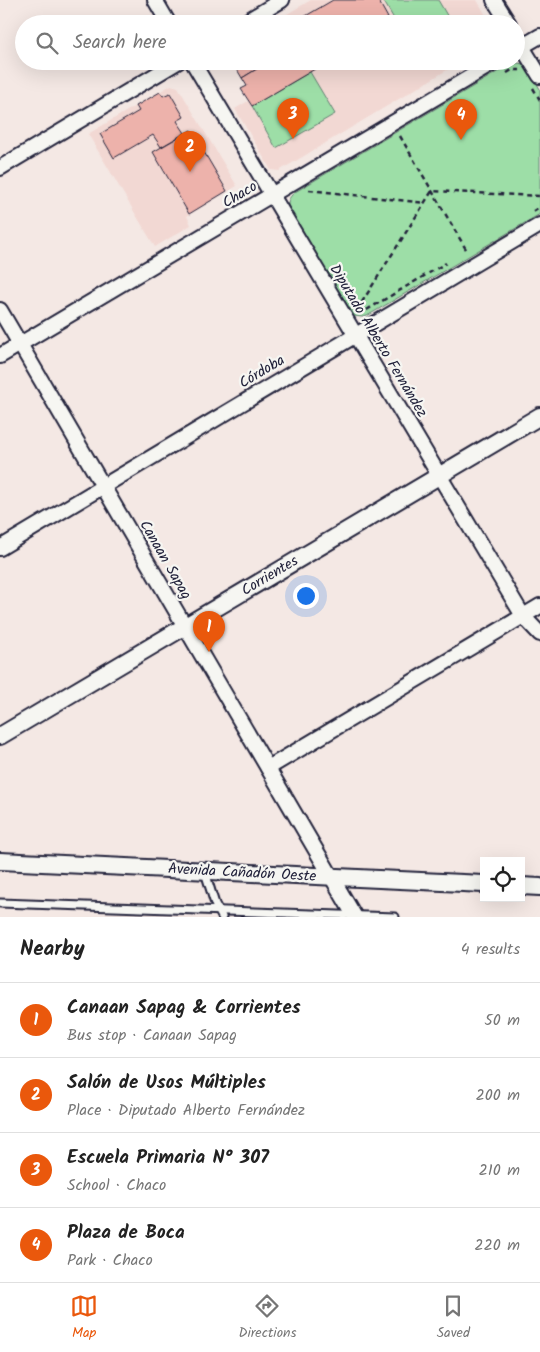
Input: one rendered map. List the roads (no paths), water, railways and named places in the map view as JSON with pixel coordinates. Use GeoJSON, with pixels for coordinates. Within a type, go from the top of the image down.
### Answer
{"type":"FeatureCollection","features":[{"type":"Feature","properties":{"kind":"street"},"geometry":{"type":"LineString","coordinates":[[155,0],[164,15]]}},
{"type":"Feature","properties":{"kind":"street"},"geometry":{"type":"LineString","coordinates":[[257,15],[282,0]]}},
{"type":"Feature","properties":{"kind":"street"},"geometry":{"type":"LineString","coordinates":[[494,0],[503,15]]}},
{"type":"Feature","properties":{"kind":"street"},"geometry":{"type":"LineString","coordinates":[[525,41],[540,36]]}},
{"type":"Feature","properties":{"kind":"street"},"geometry":{"type":"LineString","coordinates":[[525,58],[536,81]]}},
{"type":"Feature","properties":{"kind":"street"},"geometry":{"type":"LineString","coordinates":[[0,168],[164,70]]}},
{"type":"Feature","properties":{"kind":"street","name":"Diputado Alberto Fernández"},"geometry":{"type":"LineString","coordinates":[[197,70],[522,616],[540,634]]}},
{"type":"Feature","properties":{"kind":"street","name":"Chaco"},"geometry":{"type":"LineString","coordinates":[[0,356],[482,70]]}},
{"type":"Feature","properties":{"kind":"street","name":"Córdoba"},"geometry":{"type":"LineString","coordinates":[[0,548],[540,225]]}},
{"type":"Feature","properties":{"kind":"street","name":"Canaan Sapag"},"geometry":{"type":"LineString","coordinates":[[0,310],[355,916]]}},
{"type":"Feature","properties":{"kind":"street","name":"Corrientes"},"geometry":{"type":"LineString","coordinates":[[0,736],[540,416]]}},
{"type":"Feature","properties":{"kind":"street"},"geometry":{"type":"LineString","coordinates":[[268,768],[540,606]]}},
{"type":"Feature","properties":{"kind":"street","name":"Avenida Cañadón Oeste"},"geometry":{"type":"LineString","coordinates":[[0,861],[480,884]]}},
{"type":"Feature","properties":{"kind":"street"},"geometry":{"type":"LineString","coordinates":[[525,886],[540,887]]}},
{"type":"Feature","properties":{"kind":"lane"},"geometry":{"type":"LineString","coordinates":[[205,872],[215,904],[221,914]]}},
{"type":"Feature","properties":{"kind":"lane"},"geometry":{"type":"LineString","coordinates":[[0,904],[221,914],[395,917]]}},
{"type":"Feature","properties":{"kind":"place","name":"Escuela Primaria N° 307"},"geometry":{"type":"Point","coordinates":[293,139]}},
{"type":"Feature","properties":{"kind":"place","name":"Plaza de Boca"},"geometry":{"type":"Point","coordinates":[461,140]}},
{"type":"Feature","properties":{"kind":"place","name":"Salón de Usos Múltiples"},"geometry":{"type":"Point","coordinates":[190,172]}},
{"type":"Feature","properties":{"kind":"place","name":"Canaan Sapag & Corrientes"},"geometry":{"type":"Point","coordinates":[209,652]}}]}
